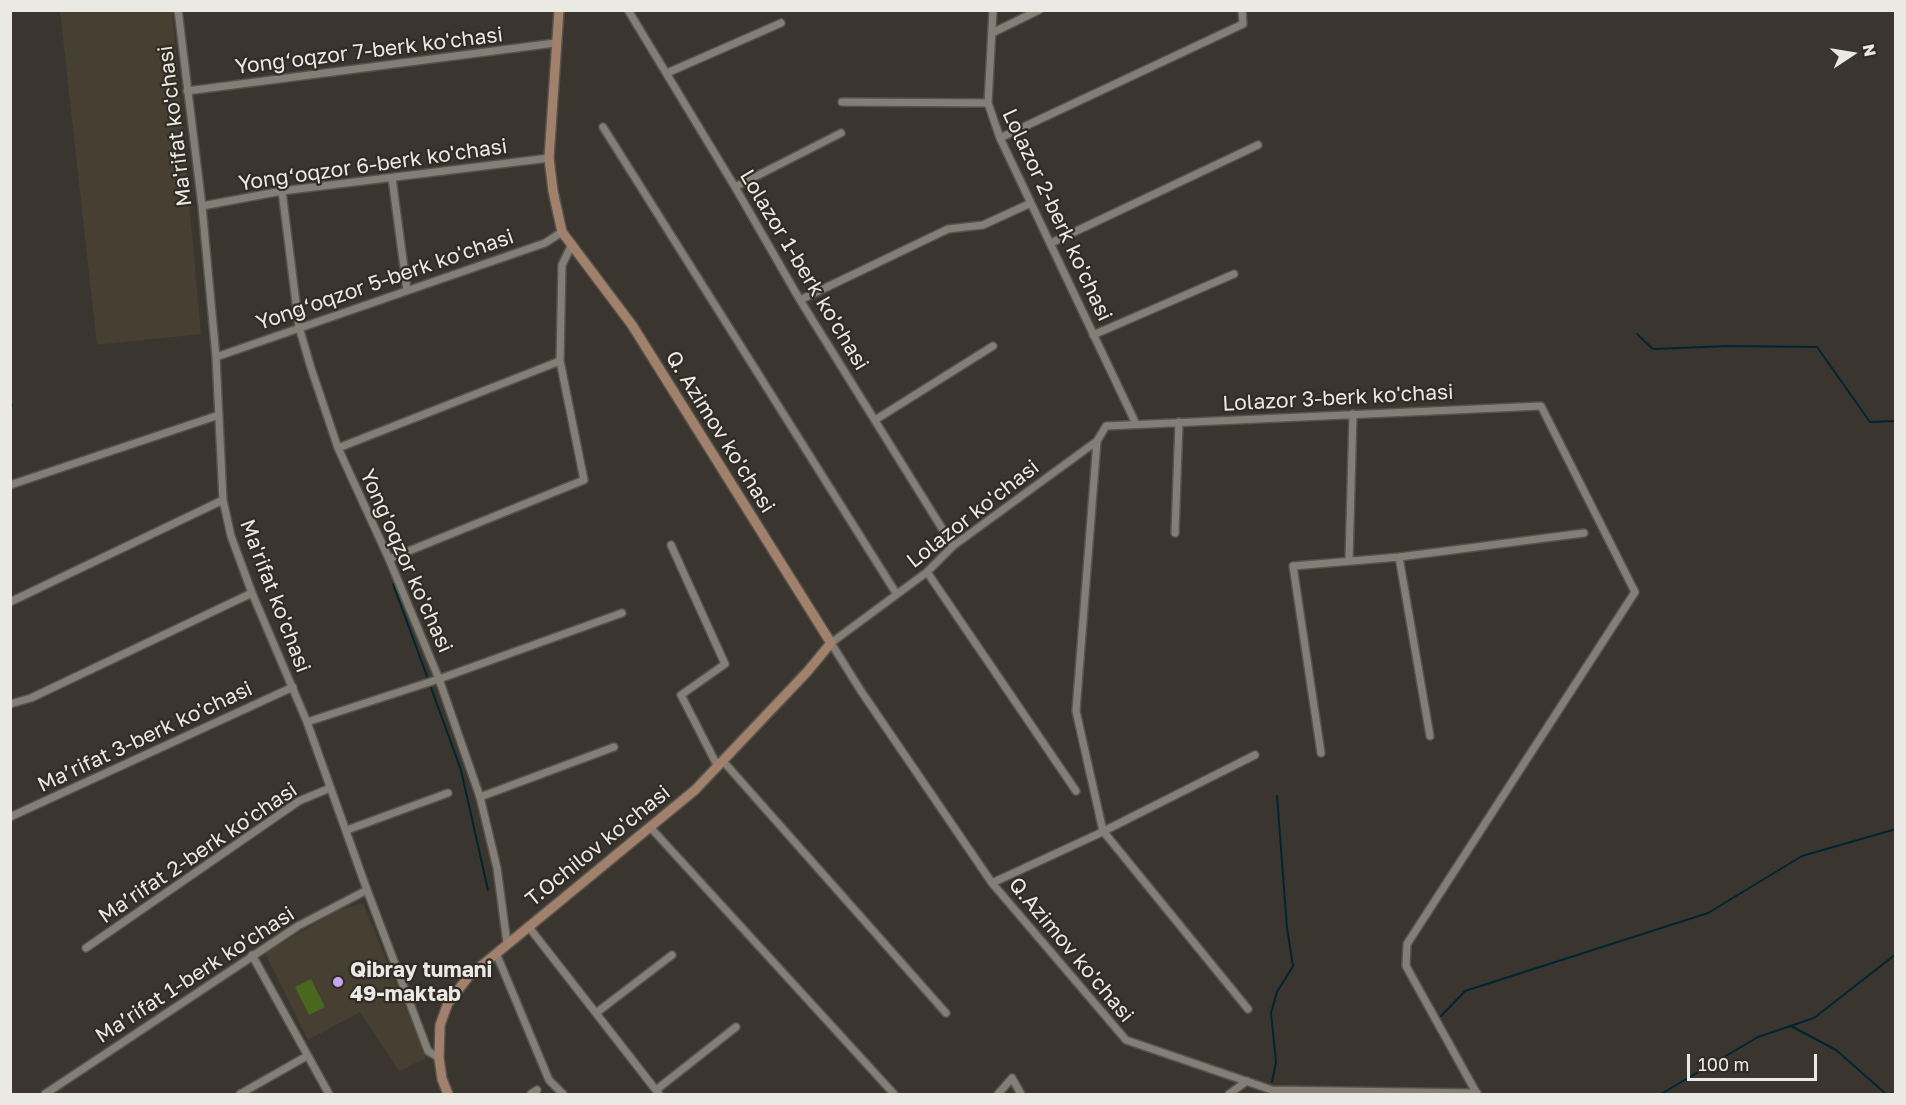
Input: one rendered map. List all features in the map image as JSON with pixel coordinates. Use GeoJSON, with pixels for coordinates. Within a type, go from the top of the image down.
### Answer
{"type":"FeatureCollection","features":[{"type":"Feature","properties":{"kind":"main road"},"geometry":{"type":"LineString","coordinates":[[559,10],[549,158],[562,232]]}},
{"type":"Feature","properties":{"kind":"main road","name":"Q. Azimov ko'chasi"},"geometry":{"type":"LineString","coordinates":[[562,232],[632,325],[831,643]]}},
{"type":"Feature","properties":{"kind":"main road","name":"T.Ochilov ko'chasi"},"geometry":{"type":"LineString","coordinates":[[448,1095],[442,1079],[439,1058],[440,1024],[448,1003],[469,976],[695,790],[831,643]]}},
{"type":"Feature","properties":{"kind":"street","name":"Ma'rifat ko'chasi"},"geometry":{"type":"LineString","coordinates":[[178,10],[202,206],[216,357],[223,500],[231,536],[252,593],[307,722],[428,1051],[439,1058]]}},
{"type":"Feature","properties":{"kind":"street","name":"Lolazor 1-berk ko'chasi"},"geometry":{"type":"LineString","coordinates":[[628,10],[800,300],[953,546]]}},
{"type":"Feature","properties":{"kind":"street","name":"Lolazor 2-berk ko'chasi"},"geometry":{"type":"LineString","coordinates":[[993,10],[988,103],[1000,138],[1136,424]]}},
{"type":"Feature","properties":{"kind":"street"},"geometry":{"type":"LineString","coordinates":[[992,33],[1039,10]]}},
{"type":"Feature","properties":{"kind":"street"},"geometry":{"type":"LineString","coordinates":[[1000,138],[1243,24],[1242,10]]}},
{"type":"Feature","properties":{"kind":"street"},"geometry":{"type":"LineString","coordinates":[[667,73],[781,23]]}},
{"type":"Feature","properties":{"kind":"street","name":"Yong‘oqzor 7-berk ko'chasi"},"geometry":{"type":"LineString","coordinates":[[187,91],[555,43]]}},
{"type":"Feature","properties":{"kind":"street"},"geometry":{"type":"LineString","coordinates":[[842,102],[988,103]]}},
{"type":"Feature","properties":{"kind":"street"},"geometry":{"type":"LineString","coordinates":[[603,127],[896,593]]}},
{"type":"Feature","properties":{"kind":"street"},"geometry":{"type":"LineString","coordinates":[[735,187],[841,133]]}},
{"type":"Feature","properties":{"kind":"street"},"geometry":{"type":"LineString","coordinates":[[1051,243],[1258,145]]}},
{"type":"Feature","properties":{"kind":"street","name":"Yong‘oqzor 6-berk ko'chasi"},"geometry":{"type":"LineString","coordinates":[[202,206],[282,191],[549,158]]}},
{"type":"Feature","properties":{"kind":"street"},"geometry":{"type":"LineString","coordinates":[[392,178],[407,290]]}},
{"type":"Feature","properties":{"kind":"street","name":"Yong'oqzor ko'chasi"},"geometry":{"type":"LineString","coordinates":[[282,191],[299,327],[310,368],[338,448],[389,559],[439,679],[480,797],[497,868],[507,943]]}},
{"type":"Feature","properties":{"kind":"street"},"geometry":{"type":"LineString","coordinates":[[800,300],[948,229],[983,225],[1031,202]]}},
{"type":"Feature","properties":{"kind":"street","name":"Yong‘oqzor 5-berk ko'chasi"},"geometry":{"type":"LineString","coordinates":[[216,357],[545,243],[562,232]]}},
{"type":"Feature","properties":{"kind":"street"},"geometry":{"type":"LineString","coordinates":[[389,559],[584,480],[560,361],[562,266],[572,244]]}},
{"type":"Feature","properties":{"kind":"street"},"geometry":{"type":"LineString","coordinates":[[1093,335],[1234,274]]}},
{"type":"Feature","properties":{"kind":"street"},"geometry":{"type":"LineString","coordinates":[[875,420],[993,346]]}},
{"type":"Feature","properties":{"kind":"street"},"geometry":{"type":"LineString","coordinates":[[338,448],[560,361]]}},
{"type":"Feature","properties":{"kind":"street","name":"Lolazor 3-berk ko'chasi"},"geometry":{"type":"LineString","coordinates":[[1136,424],[1541,406],[1635,592],[1407,944],[1406,966],[1477,1094]]}},
{"type":"Feature","properties":{"kind":"street"},"geometry":{"type":"LineString","coordinates":[[1349,561],[1353,414]]}},
{"type":"Feature","properties":{"kind":"street"},"geometry":{"type":"LineString","coordinates":[[10,485],[219,415]]}},
{"type":"Feature","properties":{"kind":"street"},"geometry":{"type":"LineString","coordinates":[[1174,532],[1179,422]]}},
{"type":"Feature","properties":{"kind":"street","name":"Lolazor ko'chasi"},"geometry":{"type":"LineString","coordinates":[[831,643],[927,572],[953,546],[1097,441],[1106,426],[1136,424]]}},
{"type":"Feature","properties":{"kind":"street"},"geometry":{"type":"LineString","coordinates":[[1097,441],[1076,711],[1103,831],[1248,1009]]}},
{"type":"Feature","properties":{"kind":"street"},"geometry":{"type":"LineString","coordinates":[[10,602],[223,500]]}},
{"type":"Feature","properties":{"kind":"street"},"geometry":{"type":"LineString","coordinates":[[1321,753],[1293,566],[1399,557],[1584,533]]}},
{"type":"Feature","properties":{"kind":"street"},"geometry":{"type":"LineString","coordinates":[[671,545],[725,664],[681,695],[720,764],[946,1013]]}},
{"type":"Feature","properties":{"kind":"street"},"geometry":{"type":"LineString","coordinates":[[1399,557],[1430,736]]}},
{"type":"Feature","properties":{"kind":"street"},"geometry":{"type":"LineString","coordinates":[[927,572],[1076,791]]}},
{"type":"Feature","properties":{"kind":"street"},"geometry":{"type":"LineString","coordinates":[[10,704],[31,698],[252,593]]}},
{"type":"Feature","properties":{"kind":"street"},"geometry":{"type":"LineString","coordinates":[[307,722],[439,679],[622,613]]}},
{"type":"Feature","properties":{"kind":"street","name":"Q.Azimov ko'chasi"},"geometry":{"type":"LineString","coordinates":[[831,643],[861,691],[992,883],[1126,1040],[1280,1092],[1477,1094]]}},
{"type":"Feature","properties":{"kind":"street","name":"Ma’rifat 3-berk ko'chasi"},"geometry":{"type":"LineString","coordinates":[[10,817],[293,687]]}},
{"type":"Feature","properties":{"kind":"street"},"geometry":{"type":"LineString","coordinates":[[480,797],[614,747]]}},
{"type":"Feature","properties":{"kind":"street"},"geometry":{"type":"LineString","coordinates":[[992,883],[1103,831],[1255,755]]}},
{"type":"Feature","properties":{"kind":"street","name":"Ma’rifat 2-berk ko'chasi"},"geometry":{"type":"LineString","coordinates":[[86,948],[299,801],[330,788]]}},
{"type":"Feature","properties":{"kind":"street"},"geometry":{"type":"LineString","coordinates":[[347,830],[448,793]]}},
{"type":"Feature","properties":{"kind":"street"},"geometry":{"type":"LineString","coordinates":[[650,826],[894,1095]]}},
{"type":"Feature","properties":{"kind":"street","name":"Ma’rifat 1-berk ko'chasi"},"geometry":{"type":"LineString","coordinates":[[45,1095],[252,955],[298,926],[368,890]]}},
{"type":"Feature","properties":{"kind":"street"},"geometry":{"type":"LineString","coordinates":[[528,927],[657,1092],[736,1027]]}},
{"type":"Feature","properties":{"kind":"street"},"geometry":{"type":"LineString","coordinates":[[496,953],[549,1080],[563,1095]]}},
{"type":"Feature","properties":{"kind":"street"},"geometry":{"type":"LineString","coordinates":[[252,955],[329,1095]]}},
{"type":"Feature","properties":{"kind":"street"},"geometry":{"type":"LineString","coordinates":[[596,1013],[672,955]]}},
{"type":"Feature","properties":{"kind":"street"},"geometry":{"type":"LineString","coordinates":[[240,1095],[307,1056]]}},
{"type":"Feature","properties":{"kind":"street"},"geometry":{"type":"LineString","coordinates":[[998,1095],[1012,1078],[1021,1095]]}},
{"type":"Feature","properties":{"kind":"street"},"geometry":{"type":"LineString","coordinates":[[1229,1095],[1247,1081]]}},
{"type":"Feature","properties":{"kind":"shaded area"},"geometry":{"type":"Polygon","coordinates":[[[60,11],[172,11],[201,334],[97,345],[60,11]]]}},
{"type":"Feature","properties":{"kind":"shaded area","name":"Qibray tumani 49-maktab"},"geometry":{"type":"Polygon","coordinates":[[[363,903],[426,1058],[399,1071],[360,1012],[308,1040],[265,953],[337,911],[363,903]]]}},
{"type":"Feature","properties":{"kind":"green space"},"geometry":{"type":"Polygon","coordinates":[[[311,979],[325,1007],[309,1015],[295,987],[311,979]]]}},
{"type":"Feature","properties":{"kind":"waterway"},"geometry":{"type":"LineString","coordinates":[[1637,334],[1653,349],[1729,346],[1817,347],[1870,422],[1896,421]]}},
{"type":"Feature","properties":{"kind":"waterway"},"geometry":{"type":"LineString","coordinates":[[10,400],[12,406]]}},
{"type":"Feature","properties":{"kind":"waterway"},"geometry":{"type":"LineString","coordinates":[[393,584],[428,679]]}},
{"type":"Feature","properties":{"kind":"waterway"},"geometry":{"type":"LineString","coordinates":[[430,685],[461,770],[488,890]]}},
{"type":"Feature","properties":{"kind":"waterway"},"geometry":{"type":"LineString","coordinates":[[1272,1082],[1276,1062],[1271,1013],[1277,992],[1293,966],[1287,928],[1277,796]]}},
{"type":"Feature","properties":{"kind":"waterway"},"geometry":{"type":"LineString","coordinates":[[1441,1016],[1465,991],[1708,913],[1802,856],[1896,829]]}},
{"type":"Feature","properties":{"kind":"waterway"},"geometry":{"type":"LineString","coordinates":[[1661,1094],[1758,1037],[1814,1018],[1896,954]]}},
{"type":"Feature","properties":{"kind":"waterway"},"geometry":{"type":"LineString","coordinates":[[1791,1026],[1836,1050],[1886,1094]]}},
{"type":"Feature","properties":{"kind":"place","name":"Qibray tumani 49-maktab"},"geometry":{"type":"Point","coordinates":[338,982]}}]}
